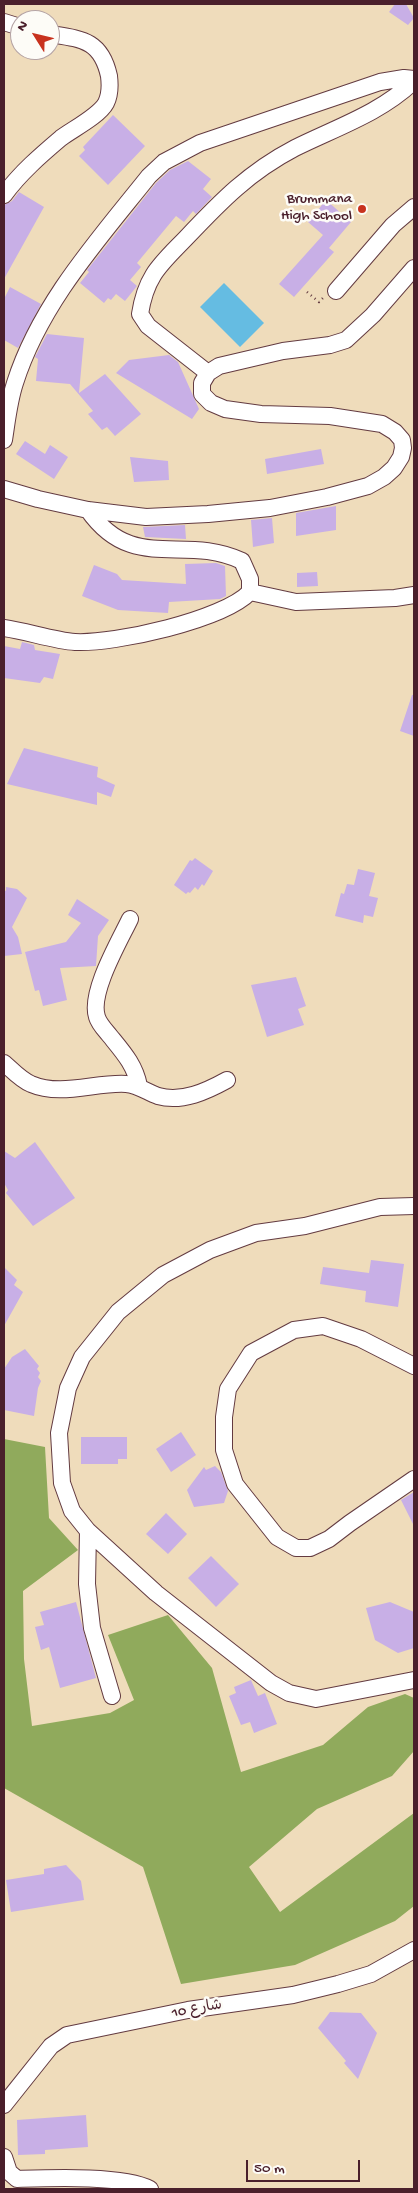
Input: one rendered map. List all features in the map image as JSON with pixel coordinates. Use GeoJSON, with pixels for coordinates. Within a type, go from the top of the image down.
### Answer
{"type":"FeatureCollection","features":[{"type":"Feature","properties":{"kind":"street"},"geometry":{"type":"LineString","coordinates":[[4,195],[33,163],[62,138],[99,111],[106,103],[110,82],[102,54],[92,44],[78,38],[60,35]]}},
{"type":"Feature","properties":{"kind":"street"},"geometry":{"type":"LineString","coordinates":[[4,440],[15,384],[45,316],[70,276],[149,176],[164,162],[200,143],[380,82],[404,78],[414,80]]}},
{"type":"Feature","properties":{"kind":"street"},"geometry":{"type":"LineString","coordinates":[[208,373],[156,332],[140,314],[143,293],[155,270],[230,192],[256,173],[295,149],[339,129],[400,95],[414,80]]}},
{"type":"Feature","properties":{"kind":"street"},"geometry":{"type":"LineString","coordinates":[[336,291],[393,225],[414,207]]}},
{"type":"Feature","properties":{"kind":"street"},"geometry":{"type":"LineString","coordinates":[[4,489],[88,510],[146,517],[270,508],[327,497],[368,486],[384,477],[401,458],[402,440],[395,432],[382,424],[330,416],[261,414],[224,409],[211,404],[202,394],[202,382],[208,373],[219,366],[283,352],[330,345],[346,340],[373,315],[414,268]]}},
{"type":"Feature","properties":{"kind":"street"},"geometry":{"type":"LineString","coordinates":[[4,628],[73,642],[103,642],[164,628],[225,610],[241,601],[250,592],[250,579],[242,561],[208,550],[144,548],[127,544],[111,536],[98,524],[88,510]]}},
{"type":"Feature","properties":{"kind":"street"},"geometry":{"type":"LineString","coordinates":[[250,592],[296,602],[395,598],[414,595]]}},
{"type":"Feature","properties":{"kind":"street"},"geometry":{"type":"LineString","coordinates":[[130,919],[102,980],[96,1001],[97,1017],[104,1030],[129,1059],[137,1075],[139,1086]]}},
{"type":"Feature","properties":{"kind":"street"},"geometry":{"type":"LineString","coordinates":[[4,1063],[30,1083],[42,1087],[77,1088],[126,1084],[139,1086],[161,1097],[190,1096],[205,1092],[227,1080]]}},
{"type":"Feature","properties":{"kind":"street"},"geometry":{"type":"LineString","coordinates":[[414,1206],[380,1207],[305,1226],[256,1233],[210,1250],[163,1275],[118,1312],[82,1357],[68,1388],[59,1434],[62,1483],[72,1511],[88,1532],[156,1593],[271,1683],[289,1692],[316,1698],[414,1680]]}},
{"type":"Feature","properties":{"kind":"street"},"geometry":{"type":"LineString","coordinates":[[414,1366],[361,1339],[324,1326],[294,1330],[251,1353],[228,1389],[224,1417],[224,1450],[235,1484],[277,1538],[296,1548],[310,1548],[329,1539],[414,1479]]}},
{"type":"Feature","properties":{"kind":"street"},"geometry":{"type":"LineString","coordinates":[[88,1532],[87,1584],[92,1628],[112,1696]]}},
{"type":"Feature","properties":{"kind":"street","name":"شارع 10"},"geometry":{"type":"LineString","coordinates":[[4,2105],[51,2046],[67,2035],[188,2010],[293,1995],[338,1984],[371,1974],[414,1950]]}},
{"type":"Feature","properties":{"kind":"street"},"geometry":{"type":"LineString","coordinates":[[4,2157],[9,2172],[17,2179],[116,2180],[139,2183],[150,2189]]}},
{"type":"Feature","properties":{"kind":"path"},"geometry":{"type":"LineString","coordinates":[[307,292],[317,300]]}},
{"type":"Feature","properties":{"kind":"green space"},"geometry":{"type":"Polygon","coordinates":[[[4,1439],[45,1447],[49,1518],[78,1550],[23,1591],[24,1659],[32,1726],[110,1713],[134,1700],[108,1635],[168,1615],[212,1668],[241,1772],[323,1745],[368,1707],[405,1694],[414,1698],[414,1751],[392,1776],[317,1809],[249,1867],[280,1912],[414,1813],[414,1906],[395,1921],[295,1965],[181,1984],[143,1867],[4,1788],[4,1439]]]}},
{"type":"Feature","properties":{"kind":"water"},"geometry":{"type":"Polygon","coordinates":[[[224,283],[264,323],[240,347],[200,307],[224,283]]]}},
{"type":"Feature","properties":{"kind":"building"},"geometry":{"type":"Polygon","coordinates":[[[395,4],[406,4],[414,18],[408,25],[389,12],[395,4]]]}},
{"type":"Feature","properties":{"kind":"building"},"geometry":{"type":"Polygon","coordinates":[[[113,115],[145,146],[108,185],[79,156],[85,150],[83,147],[113,115]]]}},
{"type":"Feature","properties":{"kind":"building"},"geometry":{"type":"Polygon","coordinates":[[[188,161],[211,179],[203,189],[212,197],[196,214],[193,211],[184,222],[176,216],[137,263],[141,267],[130,280],[137,286],[125,301],[116,294],[111,300],[108,298],[104,303],[80,283],[89,272],[87,270],[156,183],[170,170],[188,161]]]}},
{"type":"Feature","properties":{"kind":"building"},"geometry":{"type":"Polygon","coordinates":[[[19,192],[44,207],[4,279],[4,205],[12,201],[19,192]]]}},
{"type":"Feature","properties":{"kind":"building"},"geometry":{"type":"Polygon","coordinates":[[[326,200],[351,222],[329,248],[334,252],[294,297],[279,284],[323,235],[308,222],[326,200]]]}},
{"type":"Feature","properties":{"kind":"building"},"geometry":{"type":"Polygon","coordinates":[[[10,287],[41,304],[18,348],[4,340],[4,299],[10,287]]]}},
{"type":"Feature","properties":{"kind":"building"},"geometry":{"type":"Polygon","coordinates":[[[47,334],[84,338],[79,393],[105,374],[141,414],[115,436],[107,427],[102,430],[88,414],[93,411],[70,384],[36,381],[38,359],[35,357],[47,334]]]}},
{"type":"Feature","properties":{"kind":"building"},"geometry":{"type":"Polygon","coordinates":[[[169,355],[178,362],[199,409],[192,419],[116,373],[129,360],[169,355]]]}},
{"type":"Feature","properties":{"kind":"building"},"geometry":{"type":"Polygon","coordinates":[[[25,441],[45,454],[50,445],[68,457],[54,479],[16,454],[25,441]]]}},
{"type":"Feature","properties":{"kind":"building"},"geometry":{"type":"Polygon","coordinates":[[[321,449],[324,464],[267,474],[265,459],[321,449]]]}},
{"type":"Feature","properties":{"kind":"building"},"geometry":{"type":"Polygon","coordinates":[[[130,457],[168,461],[169,480],[134,482],[130,457]]]}},
{"type":"Feature","properties":{"kind":"building"},"geometry":{"type":"Polygon","coordinates":[[[336,506],[336,530],[296,536],[296,513],[336,506]]]}},
{"type":"Feature","properties":{"kind":"building"},"geometry":{"type":"Polygon","coordinates":[[[272,518],[274,543],[253,547],[251,520],[272,518]]]}},
{"type":"Feature","properties":{"kind":"building"},"geometry":{"type":"Polygon","coordinates":[[[185,525],[186,539],[145,537],[143,527],[185,525]]]}},
{"type":"Feature","properties":{"kind":"building"},"geometry":{"type":"Polygon","coordinates":[[[216,563],[225,566],[226,596],[220,599],[169,602],[168,613],[118,610],[82,596],[94,565],[117,574],[122,580],[186,584],[185,564],[216,563]]]}},
{"type":"Feature","properties":{"kind":"building"},"geometry":{"type":"Polygon","coordinates":[[[317,572],[318,586],[297,587],[297,573],[317,572]]]}},
{"type":"Feature","properties":{"kind":"building"},"geometry":{"type":"Polygon","coordinates":[[[22,642],[34,645],[35,650],[60,654],[53,679],[44,677],[40,683],[4,678],[4,646],[20,649],[22,642]]]}},
{"type":"Feature","properties":{"kind":"building"},"geometry":{"type":"Polygon","coordinates":[[[412,695],[414,695],[414,736],[400,731],[412,695]]]}},
{"type":"Feature","properties":{"kind":"building"},"geometry":{"type":"Polygon","coordinates":[[[24,748],[98,767],[97,777],[115,785],[111,797],[97,792],[97,805],[7,784],[24,748]]]}},
{"type":"Feature","properties":{"kind":"building"},"geometry":{"type":"Polygon","coordinates":[[[195,858],[213,871],[204,886],[202,884],[198,890],[195,887],[190,893],[186,894],[174,885],[190,860],[192,861],[195,858]]]}},
{"type":"Feature","properties":{"kind":"building"},"geometry":{"type":"Polygon","coordinates":[[[358,869],[375,873],[369,896],[378,898],[373,917],[364,915],[363,923],[335,916],[341,893],[344,894],[347,884],[354,885],[358,869]]]}},
{"type":"Feature","properties":{"kind":"building"},"geometry":{"type":"Polygon","coordinates":[[[6,887],[17,889],[27,898],[12,927],[18,937],[22,954],[4,956],[4,890],[6,891],[6,887]]]}},
{"type":"Feature","properties":{"kind":"building"},"geometry":{"type":"Polygon","coordinates":[[[77,899],[109,920],[98,936],[96,966],[60,968],[67,1000],[43,1006],[39,990],[35,991],[25,952],[66,942],[81,923],[68,915],[77,899]]]}},
{"type":"Feature","properties":{"kind":"building"},"geometry":{"type":"Polygon","coordinates":[[[296,977],[306,1006],[298,1009],[304,1025],[267,1037],[251,985],[296,977]]]}},
{"type":"Feature","properties":{"kind":"building"},"geometry":{"type":"Polygon","coordinates":[[[35,1142],[75,1198],[33,1226],[6,1193],[8,1190],[4,1183],[4,1151],[15,1158],[35,1142]]]}},
{"type":"Feature","properties":{"kind":"building"},"geometry":{"type":"Polygon","coordinates":[[[371,1260],[404,1264],[398,1307],[365,1302],[366,1291],[320,1284],[323,1267],[369,1273],[371,1260]]]}},
{"type":"Feature","properties":{"kind":"building"},"geometry":{"type":"Polygon","coordinates":[[[4,1267],[17,1280],[14,1285],[23,1292],[4,1326],[4,1267]]]}},
{"type":"Feature","properties":{"kind":"building"},"geometry":{"type":"Polygon","coordinates":[[[25,1349],[39,1366],[37,1369],[40,1373],[38,1377],[41,1381],[38,1388],[34,1416],[4,1410],[4,1369],[12,1357],[25,1349]]]}},
{"type":"Feature","properties":{"kind":"building"},"geometry":{"type":"Polygon","coordinates":[[[181,1432],[196,1455],[171,1472],[156,1449],[181,1432]]]}},
{"type":"Feature","properties":{"kind":"building"},"geometry":{"type":"Polygon","coordinates":[[[81,1437],[127,1437],[127,1459],[118,1459],[118,1464],[81,1464],[81,1437]]]}},
{"type":"Feature","properties":{"kind":"building"},"geometry":{"type":"Polygon","coordinates":[[[215,1466],[221,1472],[228,1491],[224,1503],[194,1507],[187,1490],[204,1467],[206,1470],[215,1466]]]}},
{"type":"Feature","properties":{"kind":"building"},"geometry":{"type":"Polygon","coordinates":[[[414,1492],[414,1526],[401,1500],[414,1492]]]}},
{"type":"Feature","properties":{"kind":"building"},"geometry":{"type":"Polygon","coordinates":[[[166,1513],[187,1534],[168,1554],[146,1534],[166,1513]]]}},
{"type":"Feature","properties":{"kind":"building"},"geometry":{"type":"Polygon","coordinates":[[[211,1556],[239,1584],[216,1607],[188,1578],[211,1556]]]}},
{"type":"Feature","properties":{"kind":"building"},"geometry":{"type":"Polygon","coordinates":[[[76,1602],[96,1678],[60,1688],[49,1647],[41,1650],[35,1627],[44,1625],[40,1612],[76,1602]]]}},
{"type":"Feature","properties":{"kind":"building"},"geometry":{"type":"Polygon","coordinates":[[[390,1602],[414,1612],[414,1648],[398,1653],[375,1640],[366,1608],[390,1602]]]}},
{"type":"Feature","properties":{"kind":"building"},"geometry":{"type":"Polygon","coordinates":[[[251,1680],[258,1696],[265,1693],[277,1724],[254,1733],[250,1722],[241,1725],[229,1696],[236,1693],[234,1687],[251,1680]]]}},
{"type":"Feature","properties":{"kind":"building"},"geometry":{"type":"Polygon","coordinates":[[[66,1865],[81,1881],[84,1900],[11,1912],[6,1880],[44,1874],[44,1869],[66,1865]]]}},
{"type":"Feature","properties":{"kind":"building"},"geometry":{"type":"Polygon","coordinates":[[[330,2012],[361,2013],[377,2033],[358,2079],[344,2063],[346,2061],[318,2028],[330,2012]]]}},
{"type":"Feature","properties":{"kind":"building"},"geometry":{"type":"Polygon","coordinates":[[[86,2115],[88,2147],[45,2150],[45,2154],[18,2155],[17,2120],[86,2115]]]}},
{"type":"Feature","properties":{"kind":"place","name":"Brummana High School"},"geometry":{"type":"Point","coordinates":[362,209]}}]}
